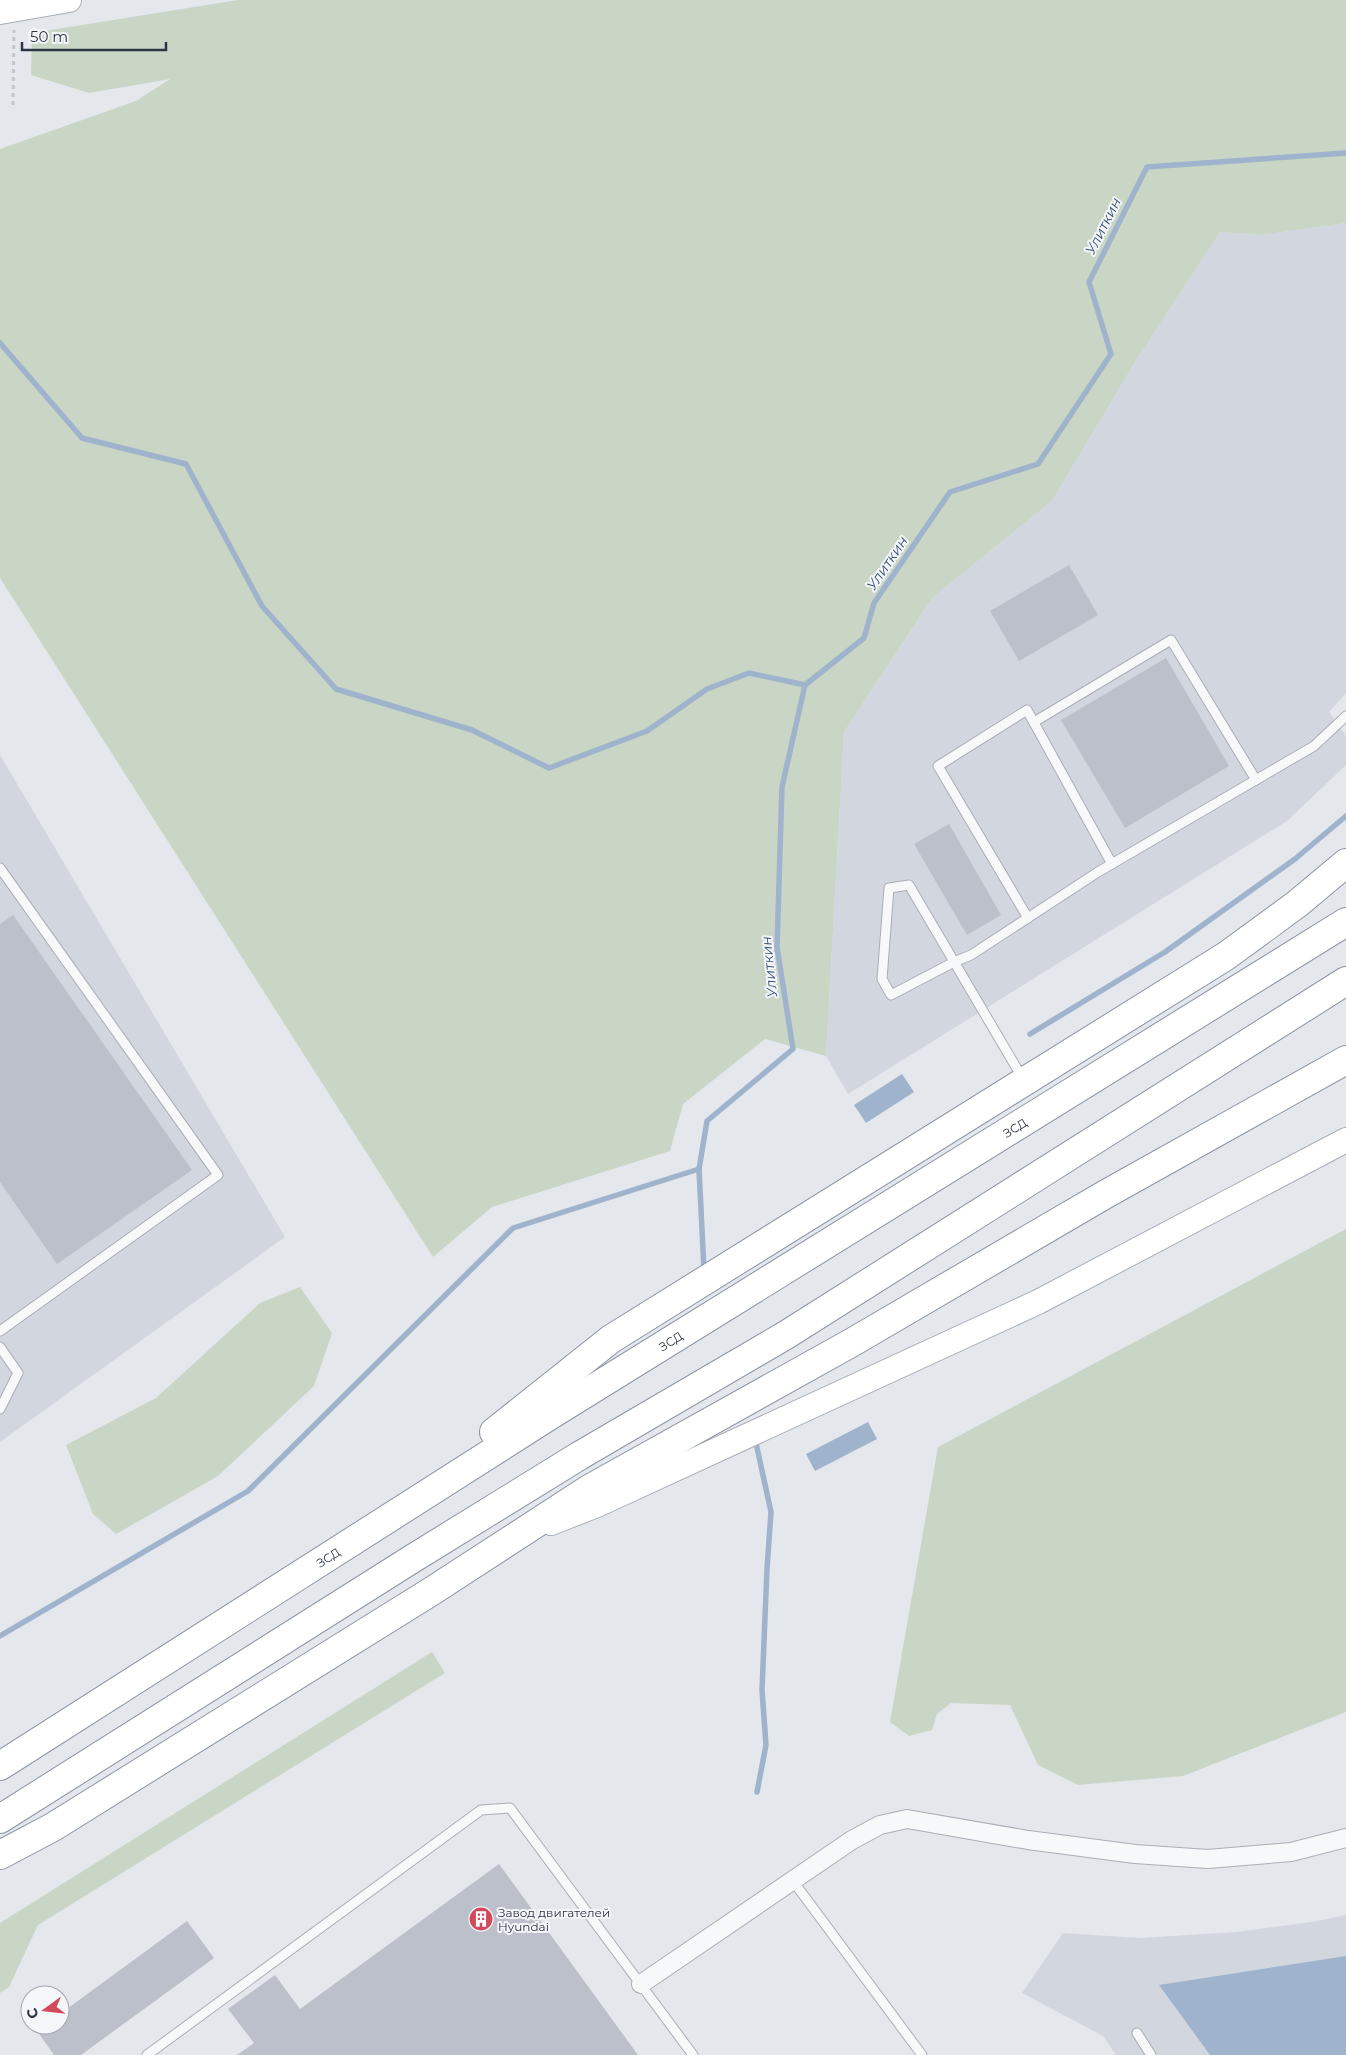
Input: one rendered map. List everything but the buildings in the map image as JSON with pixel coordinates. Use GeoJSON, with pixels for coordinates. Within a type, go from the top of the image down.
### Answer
{"type":"FeatureCollection","features":[{"type":"Feature","properties":{"kind":"highway"},"geometry":{"type":"LineString","coordinates":[[385,1519],[611,1339],[1226,956],[1297,904],[1346,864]]}},
{"type":"Feature","properties":{"kind":"highway","name":"ЗСД"},"geometry":{"type":"LineString","coordinates":[[0,1766],[385,1519],[1346,922]]}},
{"type":"Feature","properties":{"kind":"highway"},"geometry":{"type":"LineString","coordinates":[[0,1819],[412,1559],[588,1451],[786,1335],[1346,981]]}},
{"type":"Feature","properties":{"kind":"highway"},"geometry":{"type":"LineString","coordinates":[[0,1855],[53,1827],[432,1591],[589,1489],[851,1343],[1106,1194],[1346,1060]]}},
{"type":"Feature","properties":{"kind":"main road"},"geometry":{"type":"LineString","coordinates":[[7,10],[69,0]]}},
{"type":"Feature","properties":{"kind":"main road"},"geometry":{"type":"LineString","coordinates":[[512,1538],[597,1505],[1038,1302],[1346,1140]]}},
{"type":"Feature","properties":{"kind":"street"},"geometry":{"type":"LineString","coordinates":[[641,1984],[859,1836],[880,1825],[907,1819],[1028,1840],[1135,1854],[1208,1859],[1291,1852],[1346,1838]]}},
{"type":"Feature","properties":{"kind":"lane"},"geometry":{"type":"LineString","coordinates":[[1034,722],[1171,640],[1256,780]]}},
{"type":"Feature","properties":{"kind":"lane"},"geometry":{"type":"LineString","coordinates":[[1028,918],[938,766],[1027,710],[1112,864]]}},
{"type":"Feature","properties":{"kind":"lane"},"geometry":{"type":"LineString","coordinates":[[1024,1081],[954,962],[909,886],[889,888],[882,979],[891,996],[954,962],[971,955],[1112,864],[1314,746],[1346,716]]}},
{"type":"Feature","properties":{"kind":"lane"},"geometry":{"type":"LineString","coordinates":[[0,868],[218,1175],[0,1331]]}},
{"type":"Feature","properties":{"kind":"lane"},"geometry":{"type":"LineString","coordinates":[[0,1347],[18,1373],[0,1409]]}},
{"type":"Feature","properties":{"kind":"lane"},"geometry":{"type":"LineString","coordinates":[[148,2055],[481,1810],[510,1808],[693,2055]]}},
{"type":"Feature","properties":{"kind":"lane"},"geometry":{"type":"LineString","coordinates":[[793,1881],[922,2055]]}},
{"type":"Feature","properties":{"kind":"lane"},"geometry":{"type":"LineString","coordinates":[[1136,2032],[1152,2055]]}},
{"type":"Feature","properties":{"kind":"path"},"geometry":{"type":"LineString","coordinates":[[7,10],[13,105]]}},
{"type":"Feature","properties":{"kind":"shaded area"},"geometry":{"type":"Polygon","coordinates":[[[1346,223],[1346,693],[1329,712],[1346,736],[1346,765],[1287,821],[848,1094],[826,1056],[844,732],[932,598],[1052,501],[1135,362],[1220,232],[1262,235],[1346,223]]]}},
{"type":"Feature","properties":{"kind":"shaded area"},"geometry":{"type":"Polygon","coordinates":[[[0,755],[285,1237],[0,1442],[0,755]]]}},
{"type":"Feature","properties":{"kind":"shaded area"},"geometry":{"type":"Polygon","coordinates":[[[1346,1915],[1346,2055],[1116,2055],[1103,2036],[1022,1993],[1063,1933],[1140,1938],[1236,1932],[1312,1922],[1346,1915]]]}},
{"type":"Feature","properties":{"kind":"green space"},"geometry":{"type":"Polygon","coordinates":[[[238,0],[1346,0],[1346,223],[1262,235],[1220,232],[1135,362],[1052,501],[932,598],[844,732],[826,1056],[765,1039],[683,1104],[670,1151],[492,1207],[433,1257],[0,578],[0,149],[136,101],[170,79],[89,93],[31,75],[32,33],[238,0]]]}},
{"type":"Feature","properties":{"kind":"green space"},"geometry":{"type":"Polygon","coordinates":[[[1346,1229],[1346,1712],[1183,1776],[1078,1785],[1038,1765],[1010,1705],[951,1703],[937,1714],[932,1730],[909,1736],[890,1722],[938,1447],[1346,1229]]]}},
{"type":"Feature","properties":{"kind":"green space"},"geometry":{"type":"Polygon","coordinates":[[[300,1287],[332,1333],[314,1386],[218,1476],[116,1534],[93,1514],[66,1445],[156,1398],[260,1303],[300,1287]]]}},
{"type":"Feature","properties":{"kind":"green space"},"geometry":{"type":"Polygon","coordinates":[[[432,1652],[445,1673],[38,1925],[9,1987],[0,1993],[0,1923],[432,1652]]]}},
{"type":"Feature","properties":{"kind":"water"},"geometry":{"type":"Polygon","coordinates":[[[902,1074],[914,1092],[866,1123],[854,1105],[902,1074]]]}},
{"type":"Feature","properties":{"kind":"water"},"geometry":{"type":"Polygon","coordinates":[[[868,1422],[877,1439],[815,1471],[806,1454],[868,1422]]]}},
{"type":"Feature","properties":{"kind":"water"},"geometry":{"type":"Polygon","coordinates":[[[1346,1956],[1346,2055],[1210,2055],[1159,1985],[1346,1956]]]}},
{"type":"Feature","properties":{"kind":"waterway","name":"Улиткин"},"geometry":{"type":"LineString","coordinates":[[704,1270],[699,1169],[707,1121],[793,1049],[777,947],[782,787],[805,685],[864,638],[874,603],[950,492],[1038,464],[1111,354],[1089,282],[1147,167],[1346,153]]}},
{"type":"Feature","properties":{"kind":"waterway"},"geometry":{"type":"LineString","coordinates":[[0,343],[82,438],[186,464],[262,606],[336,689],[472,730],[549,768],[647,731],[707,689],[749,673],[805,685]]}},
{"type":"Feature","properties":{"kind":"waterway"},"geometry":{"type":"LineString","coordinates":[[1030,1034],[1165,952],[1295,859],[1346,816]]}},
{"type":"Feature","properties":{"kind":"waterway"},"geometry":{"type":"LineString","coordinates":[[0,1636],[248,1491],[513,1228],[699,1169]]}},
{"type":"Feature","properties":{"kind":"waterway"},"geometry":{"type":"LineString","coordinates":[[756,1443],[771,1512],[762,1690],[766,1745],[757,1792]]}},
{"type":"Feature","properties":{"kind":"place","name":"Завод двигателей Hyundai"},"geometry":{"type":"Point","coordinates":[481,1919]}}]}
